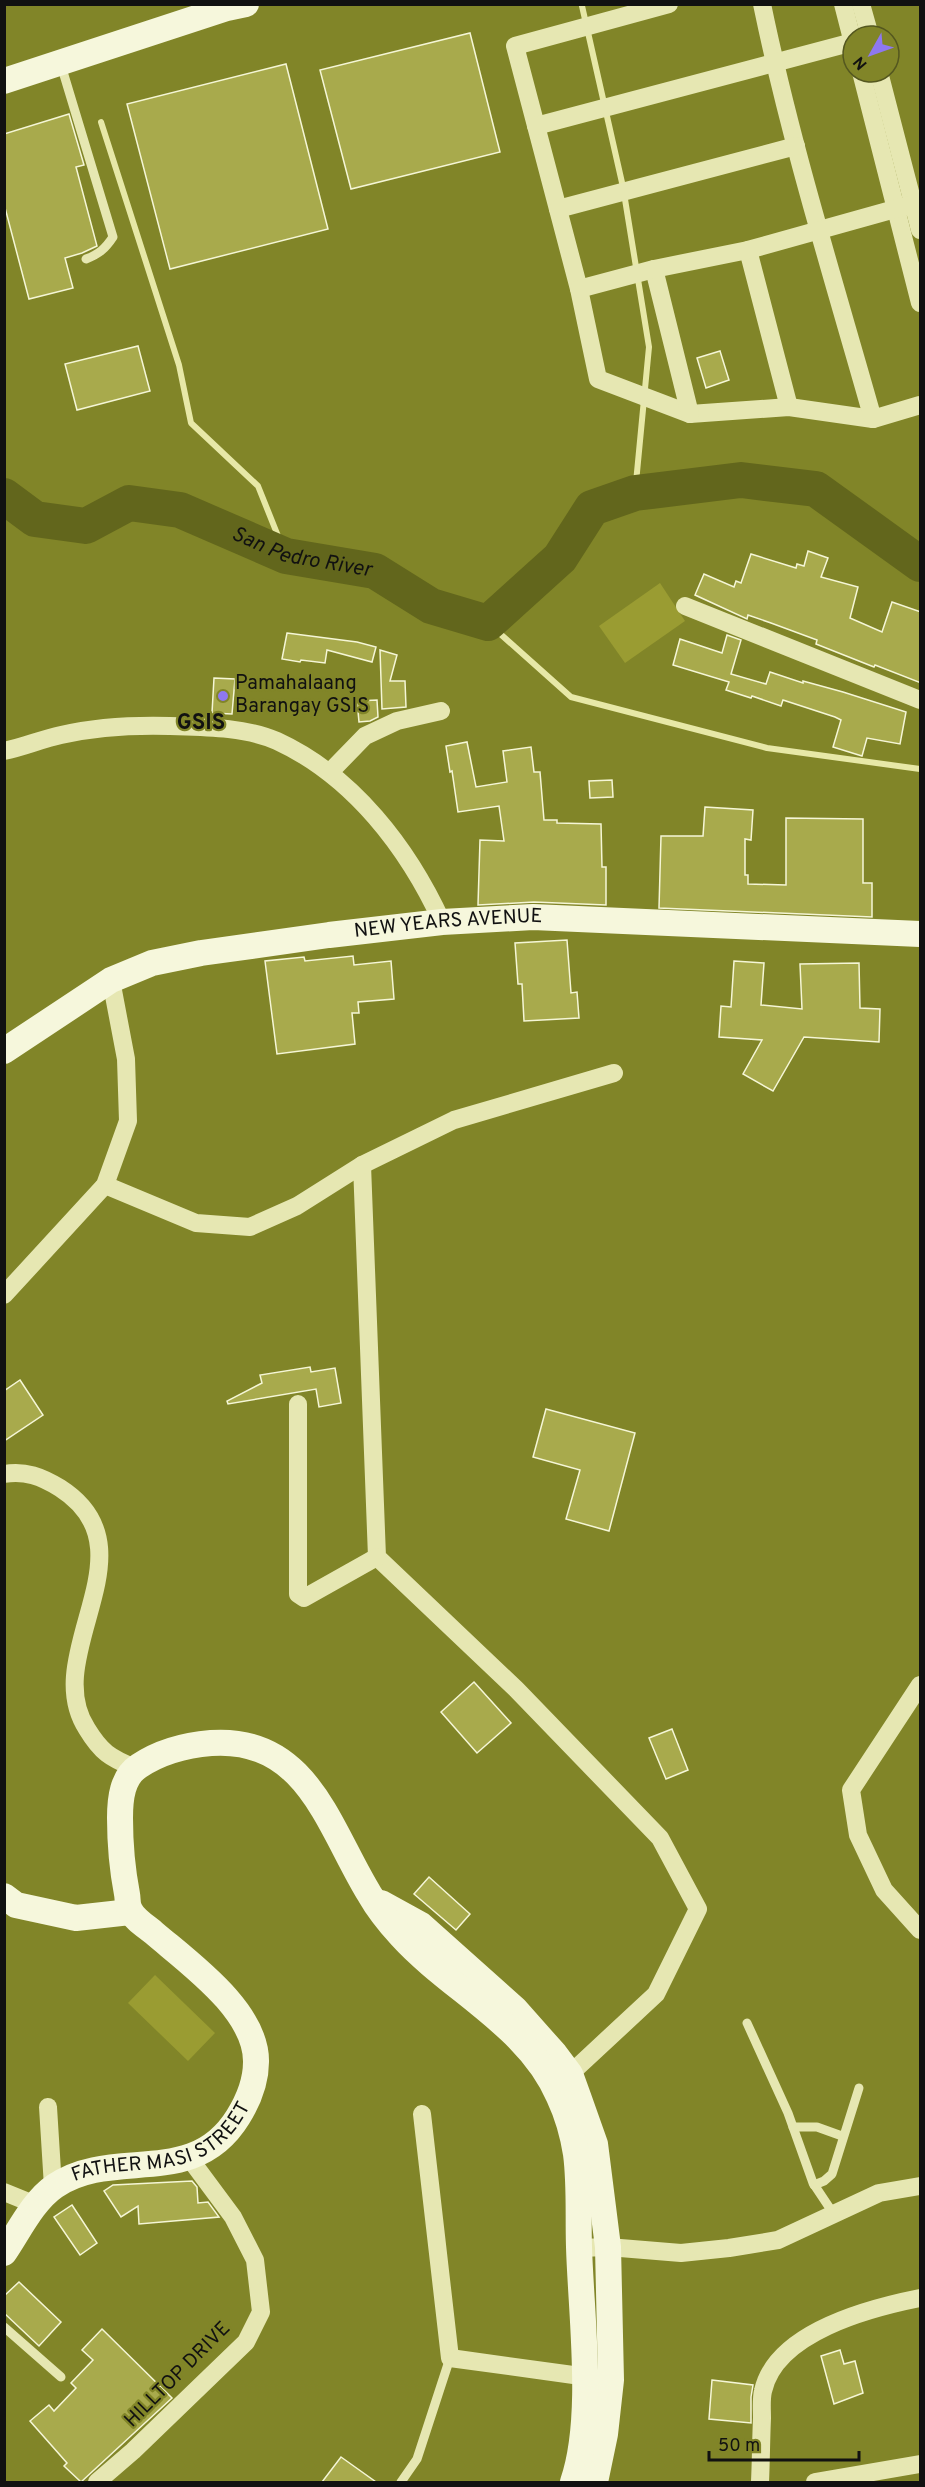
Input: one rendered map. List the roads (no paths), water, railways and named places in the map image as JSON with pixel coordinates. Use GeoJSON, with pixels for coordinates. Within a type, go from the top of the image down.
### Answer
{"type":"FeatureCollection","features":[{"type":"Feature","properties":{"kind":"street"},"geometry":{"type":"LineString","coordinates":[[669,4],[515,45],[579,289],[598,379],[690,414],[789,407],[873,418],[921,405]]}},
{"type":"Feature","properties":{"kind":"street"},"geometry":{"type":"LineString","coordinates":[[762,4],[774,64],[873,418]]}},
{"type":"Feature","properties":{"kind":"street"},"geometry":{"type":"LineString","coordinates":[[843,4],[848,24]]}},
{"type":"Feature","properties":{"kind":"street"},"geometry":{"type":"LineString","coordinates":[[861,4],[867,24]]}},
{"type":"Feature","properties":{"kind":"street"},"geometry":{"type":"LineString","coordinates":[[4,81],[233,6]]}},
{"type":"Feature","properties":{"kind":"street"},"geometry":{"type":"LineString","coordinates":[[536,126],[841,45]]}},
{"type":"Feature","properties":{"kind":"street"},"geometry":{"type":"LineString","coordinates":[[866,84],[921,230]]}},
{"type":"Feature","properties":{"kind":"street"},"geometry":{"type":"LineString","coordinates":[[882,84],[911,205],[921,303]]}},
{"type":"Feature","properties":{"kind":"street"},"geometry":{"type":"LineString","coordinates":[[558,209],[796,146]]}},
{"type":"Feature","properties":{"kind":"street"},"geometry":{"type":"LineString","coordinates":[[579,289],[654,269],[748,250],[911,205]]}},
{"type":"Feature","properties":{"kind":"street"},"geometry":{"type":"LineString","coordinates":[[748,250],[789,407]]}},
{"type":"Feature","properties":{"kind":"street"},"geometry":{"type":"LineString","coordinates":[[654,269],[690,414]]}},
{"type":"Feature","properties":{"kind":"street"},"geometry":{"type":"LineString","coordinates":[[685,606],[921,700]]}},
{"type":"Feature","properties":{"kind":"street"},"geometry":{"type":"LineString","coordinates":[[330,772],[365,736],[397,721],[441,711]]}},
{"type":"Feature","properties":{"kind":"street"},"geometry":{"type":"LineString","coordinates":[[4,752],[63,735],[139,725],[222,728],[275,741],[330,772],[366,807],[395,843],[429,893],[442,922]]}},
{"type":"Feature","properties":{"kind":"street","name":"NEW YEARS AVENUE"},"geometry":{"type":"LineString","coordinates":[[4,1051],[111,980],[152,963],[201,953],[442,922],[533,917],[830,928],[921,934]]}},
{"type":"Feature","properties":{"kind":"street"},"geometry":{"type":"LineString","coordinates":[[4,1295],[105,1185],[128,1121],[126,1059],[111,980]]}},
{"type":"Feature","properties":{"kind":"street"},"geometry":{"type":"LineString","coordinates":[[105,1185],[196,1223],[250,1227],[297,1206],[362,1165],[454,1120],[614,1073]]}},
{"type":"Feature","properties":{"kind":"street"},"geometry":{"type":"LineString","coordinates":[[362,1165],[377,1557],[516,1689],[660,1838],[698,1909],[656,1994],[561,2078]]}},
{"type":"Feature","properties":{"kind":"street"},"geometry":{"type":"LineString","coordinates":[[298,1404],[298,1594],[304,1598],[377,1557]]}},
{"type":"Feature","properties":{"kind":"street"},"geometry":{"type":"LineString","coordinates":[[4,1474],[21,1470],[54,1484],[78,1500],[93,1520],[99,1550],[98,1583],[74,1679],[75,1702],[84,1725],[98,1747],[113,1759],[135,1768]]}},
{"type":"Feature","properties":{"kind":"street"},"geometry":{"type":"LineString","coordinates":[[921,1685],[851,1790],[858,1835],[884,1890],[921,1930]]}},
{"type":"Feature","properties":{"kind":"street"},"geometry":{"type":"LineString","coordinates":[[4,1896],[16,1905],[76,1918],[130,1912],[121,1867],[120,1811],[123,1786],[135,1768],[165,1753],[196,1744],[234,1742],[265,1752],[293,1768],[309,1786],[371,1897],[402,1937],[561,2078],[595,2144],[608,2247],[610,2380],[605,2434],[595,2482]]}},
{"type":"Feature","properties":{"kind":"street","name":"FATHER MASI STREET"},"geometry":{"type":"LineString","coordinates":[[4,2253],[36,2205],[53,2187],[81,2173],[190,2159],[225,2136],[252,2090],[256,2060],[250,2030],[212,1983],[130,1912]]}},
{"type":"Feature","properties":{"kind":"street"},"geometry":{"type":"LineString","coordinates":[[561,2078],[564,2110],[576,2153],[585,2378],[583,2426],[573,2482]]}},
{"type":"Feature","properties":{"kind":"street"},"geometry":{"type":"LineString","coordinates":[[48,2107],[53,2187]]}},
{"type":"Feature","properties":{"kind":"street"},"geometry":{"type":"LineString","coordinates":[[422,2114],[450,2358],[610,2380]]}},
{"type":"Feature","properties":{"kind":"street","name":"HILLTOP DRIVE"},"geometry":{"type":"LineString","coordinates":[[96,2482],[133,2451],[246,2342],[261,2312],[255,2260],[233,2217],[190,2159]]}},
{"type":"Feature","properties":{"kind":"street"},"geometry":{"type":"LineString","coordinates":[[579,2248],[608,2247],[681,2253],[778,2240],[879,2193],[921,2186]]}},
{"type":"Feature","properties":{"kind":"street"},"geometry":{"type":"LineString","coordinates":[[4,2192],[36,2205]]}},
{"type":"Feature","properties":{"kind":"street"},"geometry":{"type":"LineString","coordinates":[[760,2482],[762,2391],[771,2370],[784,2355],[803,2340],[834,2323],[892,2304],[921,2298]]}},
{"type":"Feature","properties":{"kind":"street"},"geometry":{"type":"LineString","coordinates":[[814,2482],[921,2464]]}},
{"type":"Feature","properties":{"kind":"lane"},"geometry":{"type":"LineString","coordinates":[[61,63],[113,237],[106,248],[86,259]]}},
{"type":"Feature","properties":{"kind":"lane"},"geometry":{"type":"LineString","coordinates":[[747,2023],[793,2127],[814,2185],[833,2213]]}},
{"type":"Feature","properties":{"kind":"lane"},"geometry":{"type":"LineString","coordinates":[[814,2185],[824,2181],[832,2174],[842,2136],[859,2088]]}},
{"type":"Feature","properties":{"kind":"lane"},"geometry":{"type":"LineString","coordinates":[[793,2127],[818,2127],[842,2136]]}},
{"type":"Feature","properties":{"kind":"lane"},"geometry":{"type":"LineString","coordinates":[[4,2327],[60,2377]]}},
{"type":"Feature","properties":{"kind":"lane"},"geometry":{"type":"LineString","coordinates":[[401,2482],[417,2459],[450,2358]]}},
{"type":"Feature","properties":{"kind":"waterway"},"geometry":{"type":"LineString","coordinates":[[582,6],[623,187],[649,347],[635,493]]}},
{"type":"Feature","properties":{"kind":"waterway"},"geometry":{"type":"LineString","coordinates":[[101,122],[179,365],[191,423],[258,486],[286,556]]}},
{"type":"Feature","properties":{"kind":"waterway","name":"San Pedro River"},"geometry":{"type":"LineString","coordinates":[[4,496],[35,519],[86,526],[129,503],[180,510],[286,556],[375,571],[431,606],[488,623],[560,558],[592,508],[635,493],[741,480],[816,489],[920,564]]}},
{"type":"Feature","properties":{"kind":"waterway"},"geometry":{"type":"LineString","coordinates":[[488,623],[571,697],[767,748],[920,769]]}},
{"type":"Feature","properties":{"kind":"place","name":"Pamahalaang Barangay GSIS"},"geometry":{"type":"Point","coordinates":[223,696]}},
{"type":"Feature","properties":{"kind":"district","name":"GSIS"},"geometry":{"type":"Point","coordinates":[201,723]}}]}
